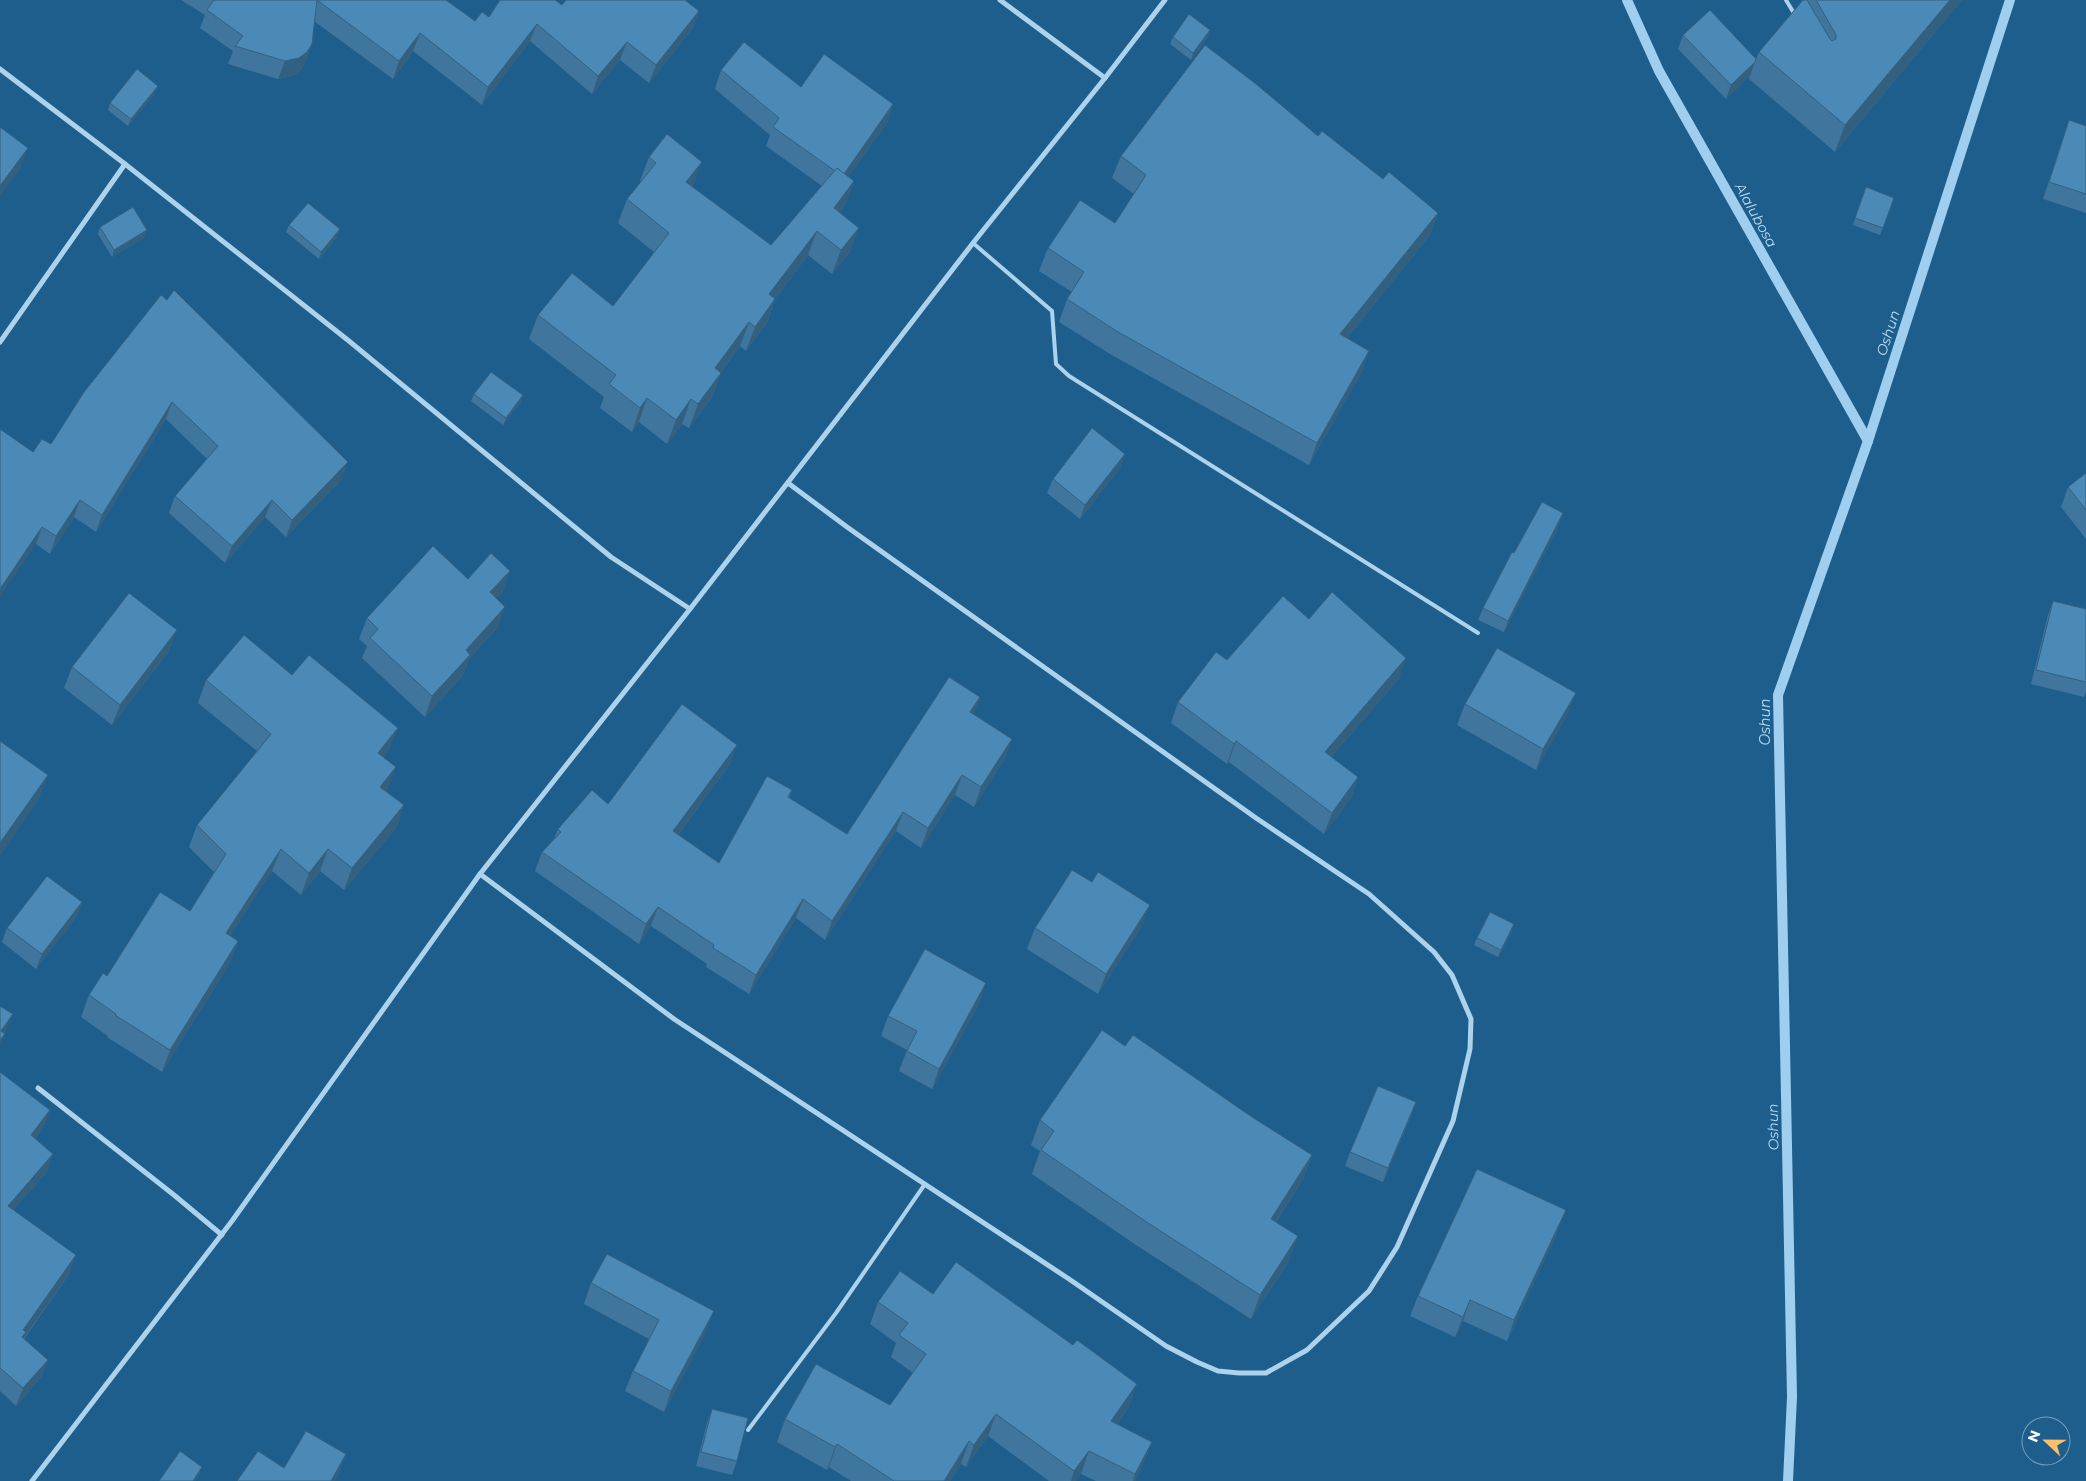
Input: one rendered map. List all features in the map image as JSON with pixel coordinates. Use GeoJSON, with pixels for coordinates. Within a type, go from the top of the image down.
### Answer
{"type":"FeatureCollection","features":[{"type":"Feature","properties":{"kind":"street"},"geometry":{"type":"LineString","coordinates":[[1000,0],[1105,78]]}},
{"type":"Feature","properties":{"kind":"street"},"geometry":{"type":"LineString","coordinates":[[32,1481],[222,1235],[480,874],[690,609],[973,243],[1165,0]]}},
{"type":"Feature","properties":{"kind":"street"},"geometry":{"type":"LineString","coordinates":[[0,70],[125,164],[349,342],[611,556],[690,609]]}},
{"type":"Feature","properties":{"kind":"street"},"geometry":{"type":"LineString","coordinates":[[0,342],[125,164]]}},
{"type":"Feature","properties":{"kind":"street"},"geometry":{"type":"LineString","coordinates":[[480,874],[674,1019],[1069,1279],[1166,1346],[1218,1371],[1266,1373],[1307,1350],[1369,1291],[1397,1247],[1453,1121],[1470,1049],[1470,1019],[1452,975],[1434,952],[1369,894],[1256,818],[788,483]]}},
{"type":"Feature","properties":{"kind":"street"},"geometry":{"type":"LineString","coordinates":[[38,1088],[167,1189],[222,1235]]}},
{"type":"Feature","properties":{"kind":"lane"},"geometry":{"type":"LineString","coordinates":[[1786,0],[1800,24]]}},
{"type":"Feature","properties":{"kind":"lane"},"geometry":{"type":"LineString","coordinates":[[973,243],[1052,310],[1056,364],[1069,376],[1478,633]]}},
{"type":"Feature","properties":{"kind":"lane"},"geometry":{"type":"LineString","coordinates":[[748,1430],[836,1314],[925,1184]]}},
{"type":"Feature","properties":{"kind":"building"},"geometry":{"type":"Polygon","coordinates":[[[214,0],[317,0],[312,44],[307,52],[299,58],[285,61],[235,46],[243,36],[207,10],[214,0]]]}},
{"type":"Feature","properties":{"kind":"building"},"geometry":{"type":"Polygon","coordinates":[[[317,0],[446,0],[475,21],[482,12],[489,17],[500,0],[555,0],[562,5],[566,0],[685,0],[699,11],[656,65],[627,42],[598,76],[537,24],[488,87],[420,33],[399,61],[317,0]]]}},
{"type":"Feature","properties":{"kind":"building"},"geometry":{"type":"Polygon","coordinates":[[[1803,0],[1807,0],[1832,41],[1836,39],[1836,35],[1816,0],[1950,0],[1845,125],[1759,52],[1803,0]]]}},
{"type":"Feature","properties":{"kind":"building"},"geometry":{"type":"Polygon","coordinates":[[[1710,10],[1756,59],[1731,85],[1683,35],[1710,10]]]}},
{"type":"Feature","properties":{"kind":"building"},"geometry":{"type":"Polygon","coordinates":[[[1189,14],[1210,30],[1193,53],[1173,37],[1189,14]]]}},
{"type":"Feature","properties":{"kind":"building"},"geometry":{"type":"Polygon","coordinates":[[[744,42],[801,87],[824,54],[893,104],[844,174],[837,168],[835,171],[773,127],[779,118],[721,70],[744,42]]]}},
{"type":"Feature","properties":{"kind":"building"},"geometry":{"type":"Polygon","coordinates":[[[1205,45],[1256,84],[1318,136],[1322,131],[1383,179],[1389,172],[1438,213],[1340,334],[1369,351],[1317,443],[1118,332],[1067,299],[1084,272],[1048,248],[1080,200],[1115,223],[1146,175],[1121,156],[1205,45]]]}},
{"type":"Feature","properties":{"kind":"building"},"geometry":{"type":"Polygon","coordinates":[[[137,69],[158,86],[131,119],[110,103],[137,69]]]}},
{"type":"Feature","properties":{"kind":"building"},"geometry":{"type":"Polygon","coordinates":[[[2069,120],[2086,126],[2086,194],[2049,182],[2069,120]]]}},
{"type":"Feature","properties":{"kind":"building"},"geometry":{"type":"Polygon","coordinates":[[[0,127],[28,148],[0,186],[0,127]]]}},
{"type":"Feature","properties":{"kind":"building"},"geometry":{"type":"Polygon","coordinates":[[[667,134],[702,162],[686,182],[771,245],[837,168],[854,181],[834,208],[859,228],[841,250],[817,231],[769,294],[775,299],[755,327],[749,322],[715,368],[721,373],[698,404],[691,399],[676,420],[647,398],[640,408],[609,384],[616,375],[538,315],[572,273],[613,306],[669,233],[627,199],[656,163],[649,157],[667,134]]]}},
{"type":"Feature","properties":{"kind":"building"},"geometry":{"type":"Polygon","coordinates":[[[1866,187],[1894,198],[1883,228],[1855,218],[1866,187]]]}},
{"type":"Feature","properties":{"kind":"building"},"geometry":{"type":"Polygon","coordinates":[[[308,203],[340,229],[321,252],[289,225],[308,203]]]}},
{"type":"Feature","properties":{"kind":"building"},"geometry":{"type":"Polygon","coordinates":[[[133,207],[147,230],[114,250],[100,227],[133,207]]]}},
{"type":"Feature","properties":{"kind":"building"},"geometry":{"type":"Polygon","coordinates":[[[174,290],[348,462],[292,520],[272,500],[232,546],[175,496],[218,446],[172,402],[102,515],[80,500],[56,536],[42,527],[0,589],[0,429],[33,452],[42,439],[51,444],[84,392],[161,295],[167,300],[174,290]]]}},
{"type":"Feature","properties":{"kind":"building"},"geometry":{"type":"Polygon","coordinates":[[[491,372],[523,395],[506,418],[474,394],[491,372]]]}},
{"type":"Feature","properties":{"kind":"building"},"geometry":{"type":"Polygon","coordinates":[[[1092,428],[1125,454],[1085,505],[1053,479],[1092,428]]]}},
{"type":"Feature","properties":{"kind":"building"},"geometry":{"type":"Polygon","coordinates":[[[2086,473],[2086,510],[2068,487],[2086,473]]]}},
{"type":"Feature","properties":{"kind":"building"},"geometry":{"type":"Polygon","coordinates":[[[1542,502],[1563,513],[1508,621],[1483,608],[1512,552],[1514,553],[1542,502]]]}},
{"type":"Feature","properties":{"kind":"building"},"geometry":{"type":"Polygon","coordinates":[[[433,546],[468,579],[491,553],[510,571],[490,592],[505,607],[466,650],[470,655],[432,696],[370,638],[378,629],[367,618],[433,546]]]}},
{"type":"Feature","properties":{"kind":"building"},"geometry":{"type":"Polygon","coordinates":[[[1332,592],[1406,658],[1325,752],[1358,777],[1332,813],[1236,741],[1234,744],[1178,702],[1216,652],[1227,660],[1283,596],[1309,619],[1332,592]]]}},
{"type":"Feature","properties":{"kind":"building"},"geometry":{"type":"Polygon","coordinates":[[[129,593],[177,630],[120,705],[72,667],[129,593]]]}},
{"type":"Feature","properties":{"kind":"building"},"geometry":{"type":"Polygon","coordinates":[[[2053,601],[2086,609],[2086,682],[2036,670],[2053,601]]]}},
{"type":"Feature","properties":{"kind":"building"},"geometry":{"type":"Polygon","coordinates":[[[244,635],[292,675],[309,655],[398,728],[378,753],[396,767],[380,787],[404,805],[352,868],[328,849],[309,873],[281,849],[226,933],[238,941],[170,1050],[115,1015],[89,995],[103,973],[107,976],[160,892],[190,911],[226,854],[197,825],[271,734],[206,680],[244,635]]]}},
{"type":"Feature","properties":{"kind":"building"},"geometry":{"type":"Polygon","coordinates":[[[1497,648],[1576,693],[1543,749],[1465,704],[1497,648]]]}},
{"type":"Feature","properties":{"kind":"building"},"geometry":{"type":"Polygon","coordinates":[[[949,677],[980,697],[970,712],[1012,739],[981,787],[962,775],[928,828],[903,812],[832,921],[803,899],[756,975],[713,948],[714,945],[658,907],[646,924],[542,852],[561,832],[558,829],[592,790],[608,804],[682,704],[737,745],[673,831],[719,863],[767,776],[792,790],[788,797],[847,834],[949,677]]]}},
{"type":"Feature","properties":{"kind":"building"},"geometry":{"type":"Polygon","coordinates":[[[0,741],[48,775],[0,843],[0,741]]]}},
{"type":"Feature","properties":{"kind":"building"},"geometry":{"type":"Polygon","coordinates":[[[1072,870],[1092,882],[1098,872],[1150,905],[1106,974],[1035,928],[1072,870]]]}},
{"type":"Feature","properties":{"kind":"building"},"geometry":{"type":"Polygon","coordinates":[[[47,876],[82,902],[42,954],[7,928],[47,876]]]}},
{"type":"Feature","properties":{"kind":"building"},"geometry":{"type":"Polygon","coordinates":[[[1490,912],[1514,924],[1501,950],[1477,938],[1490,912]]]}},
{"type":"Feature","properties":{"kind":"building"},"geometry":{"type":"Polygon","coordinates":[[[925,949],[986,983],[939,1069],[907,1051],[917,1031],[888,1016],[925,949]]]}},
{"type":"Feature","properties":{"kind":"building"},"geometry":{"type":"Polygon","coordinates":[[[0,1006],[13,1014],[1,1031],[5,1034],[0,1040],[0,1006]]]}},
{"type":"Feature","properties":{"kind":"building"},"geometry":{"type":"Polygon","coordinates":[[[1102,1030],[1125,1046],[1133,1035],[1252,1117],[1312,1155],[1271,1219],[1298,1236],[1260,1295],[1148,1223],[1041,1150],[1054,1131],[1040,1120],[1102,1030]]]}},
{"type":"Feature","properties":{"kind":"building"},"geometry":{"type":"Polygon","coordinates":[[[0,1072],[50,1110],[31,1135],[53,1154],[8,1206],[76,1255],[23,1330],[26,1332],[22,1337],[48,1360],[23,1388],[0,1368],[0,1072]]]}},
{"type":"Feature","properties":{"kind":"building"},"geometry":{"type":"Polygon","coordinates":[[[1378,1086],[1416,1102],[1388,1168],[1350,1152],[1378,1086]]]}},
{"type":"Feature","properties":{"kind":"building"},"geometry":{"type":"Polygon","coordinates":[[[1477,1169],[1566,1210],[1514,1320],[1470,1300],[1463,1317],[1418,1296],[1477,1169]]]}},
{"type":"Feature","properties":{"kind":"building"},"geometry":{"type":"Polygon","coordinates":[[[607,1254],[714,1311],[671,1391],[633,1371],[659,1320],[591,1283],[607,1254]]]}},
{"type":"Feature","properties":{"kind":"building"},"geometry":{"type":"Polygon","coordinates":[[[956,1262],[1073,1345],[1077,1340],[1137,1384],[1111,1421],[1152,1442],[1135,1474],[1089,1451],[1074,1471],[996,1414],[974,1445],[969,1441],[944,1481],[894,1481],[837,1444],[835,1447],[785,1419],[816,1364],[890,1405],[926,1354],[899,1335],[908,1323],[878,1302],[900,1271],[933,1294],[956,1262]]]}},
{"type":"Feature","properties":{"kind":"building"},"geometry":{"type":"Polygon","coordinates":[[[712,1409],[748,1418],[737,1461],[701,1452],[712,1409]]]}},
{"type":"Feature","properties":{"kind":"building"},"geometry":{"type":"Polygon","coordinates":[[[306,1431],[346,1454],[331,1481],[237,1481],[258,1451],[284,1468],[306,1431]]]}},
{"type":"Feature","properties":{"kind":"building"},"geometry":{"type":"Polygon","coordinates":[[[180,1451],[202,1467],[193,1481],[159,1481],[180,1451]]]}},
{"type":"Feature","properties":{"kind":"waterway","name":"Alalubosa"},"geometry":{"type":"LineString","coordinates":[[1627,0],[1659,71],[1868,441]]}},
{"type":"Feature","properties":{"kind":"waterway","name":"Oshun"},"geometry":{"type":"LineString","coordinates":[[1788,1481],[1792,1397],[1778,695],[1868,441],[2010,0]]}}]}
